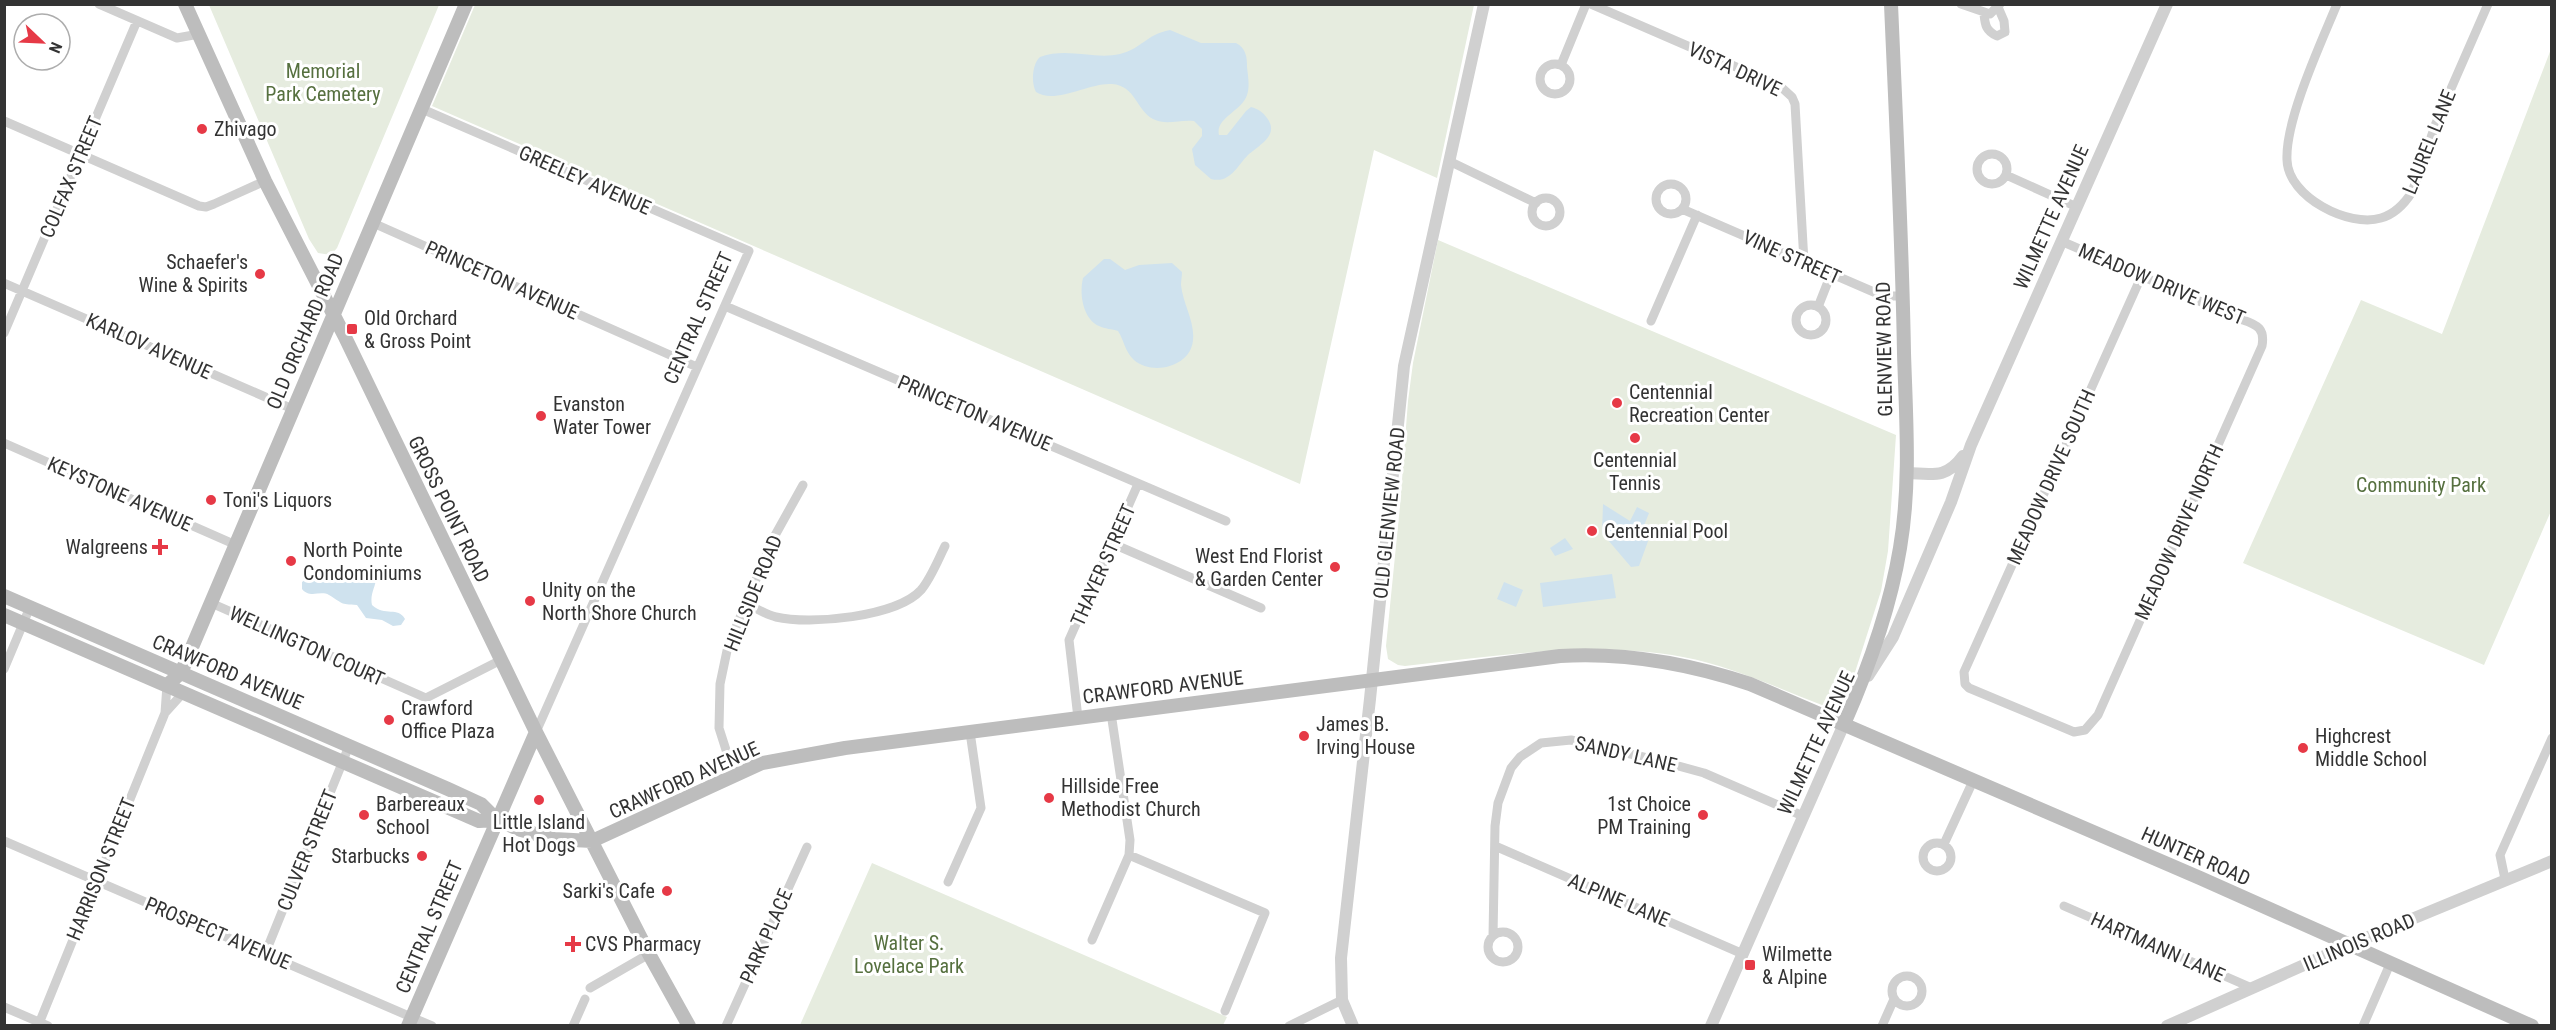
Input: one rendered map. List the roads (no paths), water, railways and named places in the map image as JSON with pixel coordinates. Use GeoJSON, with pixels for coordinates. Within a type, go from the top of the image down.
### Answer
{"type":"FeatureCollection","features":[{"type":"Feature","properties":{"kind":"main road","name":"GROSS POINT ROAD"},"geometry":{"type":"LineString","coordinates":[[185,4],[265,181],[536,732],[649,954],[689,1026]]}},
{"type":"Feature","properties":{"kind":"main road","name":"OLD ORCHARD ROAD"},"geometry":{"type":"LineString","coordinates":[[167,686],[181,673],[466,4]]}},
{"type":"Feature","properties":{"kind":"main road","name":"GLENVIEW ROAD"},"geometry":{"type":"LineString","coordinates":[[1860,687],[1884,623],[1894,584],[1901,545],[1907,473],[1903,296],[1891,4]]}},
{"type":"Feature","properties":{"kind":"main road","name":"CRAWFORD AVENUE"},"geometry":{"type":"LineString","coordinates":[[4,596],[481,804],[496,819],[520,830],[554,839],[592,841],[762,763],[845,748],[1560,656],[1593,654],[1654,659],[1717,673],[1750,684],[1844,724]]}},
{"type":"Feature","properties":{"kind":"main road","name":"CRAWFORD AVENUE"},"geometry":{"type":"LineString","coordinates":[[4,615],[479,821],[496,819]]}},
{"type":"Feature","properties":{"kind":"main road","name":"OLD ORCHARD ROAD"},"geometry":{"type":"LineString","coordinates":[[181,673],[183,693]]}},
{"type":"Feature","properties":{"kind":"main road","name":"WILMETTE AVENUE"},"geometry":{"type":"LineString","coordinates":[[1844,724],[1860,687]]}},
{"type":"Feature","properties":{"kind":"main road","name":"HUNTER ROAD"},"geometry":{"type":"LineString","coordinates":[[1844,724],[2200,878],[2532,1026]]}},
{"type":"Feature","properties":{"kind":"main road","name":"CENTRAL STREET"},"geometry":{"type":"LineString","coordinates":[[410,1021],[496,819],[536,732]]}},
{"type":"Feature","properties":{"kind":"street"},"geometry":{"type":"LineString","coordinates":[[99,4],[177,38],[199,34]]}},
{"type":"Feature","properties":{"kind":"street","name":"OLD GLENVIEW ROAD"},"geometry":{"type":"LineString","coordinates":[[1353,1026],[1342,1000],[1341,958],[1404,366],[1484,4]]}},
{"type":"Feature","properties":{"kind":"street"},"geometry":{"type":"LineString","coordinates":[[1561,65],[1588,4]]}},
{"type":"Feature","properties":{"kind":"street","name":"VISTA DRIVE"},"geometry":{"type":"LineString","coordinates":[[1588,4],[1780,86],[1792,97],[1795,104],[1803,262]]}},
{"type":"Feature","properties":{"kind":"street"},"geometry":{"type":"LineString","coordinates":[[1961,4],[1984,14],[1989,14],[1999,6],[2005,32],[1997,36],[1991,33],[1985,26],[1984,14]]}},
{"type":"Feature","properties":{"kind":"street","name":"WILMETTE AVENUE"},"geometry":{"type":"LineString","coordinates":[[1860,687],[1893,637],[1951,502],[1971,445],[2167,4]]}},
{"type":"Feature","properties":{"kind":"street","name":"LAUREL LANE"},"geometry":{"type":"LineString","coordinates":[[2337,4],[2294,122],[2286,159],[2288,173],[2298,189],[2328,208],[2353,218],[2372,220],[2392,213],[2407,201],[2418,178],[2452,83],[2488,4]]}},
{"type":"Feature","properties":{"kind":"street","name":"COLFAX STREET"},"geometry":{"type":"LineString","coordinates":[[4,333],[137,21]]}},
{"type":"Feature","properties":{"kind":"street","name":"GREELEY AVENUE"},"geometry":{"type":"LineString","coordinates":[[422,109],[749,251]]}},
{"type":"Feature","properties":{"kind":"street"},"geometry":{"type":"LineString","coordinates":[[4,121],[199,206],[214,204],[265,181]]}},
{"type":"Feature","properties":{"kind":"street"},"geometry":{"type":"LineString","coordinates":[[1449,161],[1536,203]]}},
{"type":"Feature","properties":{"kind":"street"},"geometry":{"type":"LineString","coordinates":[[2006,175],[2077,207]]}},
{"type":"Feature","properties":{"kind":"street","name":"VINE STREET"},"geometry":{"type":"LineString","coordinates":[[1682,209],[1883,296],[1903,296]]}},
{"type":"Feature","properties":{"kind":"street"},"geometry":{"type":"LineString","coordinates":[[1651,321],[1697,215]]}},
{"type":"Feature","properties":{"kind":"street","name":"PRINCETON AVENUE"},"geometry":{"type":"LineString","coordinates":[[373,223],[698,367]]}},
{"type":"Feature","properties":{"kind":"street","name":"MEADOW DRIVE WEST"},"geometry":{"type":"LineString","coordinates":[[2061,241],[2254,324],[2261,330]]}},
{"type":"Feature","properties":{"kind":"street","name":"CENTRAL STREET"},"geometry":{"type":"LineString","coordinates":[[536,732],[749,251]]}},
{"type":"Feature","properties":{"kind":"street"},"geometry":{"type":"LineString","coordinates":[[1818,307],[1831,274]]}},
{"type":"Feature","properties":{"kind":"street","name":"MEADOW DRIVE SOUTH"},"geometry":{"type":"LineString","coordinates":[[2085,730],[2074,732],[2067,730],[1969,688],[1964,679],[1967,665],[2142,275]]}},
{"type":"Feature","properties":{"kind":"street","name":"KARLOV AVENUE"},"geometry":{"type":"LineString","coordinates":[[4,283],[293,409]]}},
{"type":"Feature","properties":{"kind":"street","name":"PRINCETON AVENUE"},"geometry":{"type":"LineString","coordinates":[[725,306],[1226,521]]}},
{"type":"Feature","properties":{"kind":"street","name":"MEADOW DRIVE NORTH"},"geometry":{"type":"LineString","coordinates":[[2085,730],[2098,715],[2262,346],[2261,330]]}},
{"type":"Feature","properties":{"kind":"street","name":"KEYSTONE AVENUE"},"geometry":{"type":"LineString","coordinates":[[4,443],[236,545]]}},
{"type":"Feature","properties":{"kind":"street","name":"WILMETTE AVENUE"},"geometry":{"type":"LineString","coordinates":[[1907,473],[1945,473],[1951,470],[1971,445]]}},
{"type":"Feature","properties":{"kind":"street","name":"THAYER STREET"},"geometry":{"type":"LineString","coordinates":[[1078,718],[1069,640],[1138,484]]}},
{"type":"Feature","properties":{"kind":"street","name":"HILLSIDE ROAD"},"geometry":{"type":"LineString","coordinates":[[734,776],[719,728],[720,684],[728,646],[773,539],[803,485]]}},
{"type":"Feature","properties":{"kind":"street"},"geometry":{"type":"LineString","coordinates":[[1112,543],[1261,608]]}},
{"type":"Feature","properties":{"kind":"street"},"geometry":{"type":"LineString","coordinates":[[747,604],[774,617],[801,621],[880,612],[904,604],[921,590],[945,546]]}},
{"type":"Feature","properties":{"kind":"street","name":"WELLINGTON COURT"},"geometry":{"type":"LineString","coordinates":[[211,603],[426,698],[501,660]]}},
{"type":"Feature","properties":{"kind":"street"},"geometry":{"type":"LineString","coordinates":[[4,669],[30,607]]}},
{"type":"Feature","properties":{"kind":"street","name":"HARRISON STREET"},"geometry":{"type":"LineString","coordinates":[[42,1024],[165,713],[167,686]]}},
{"type":"Feature","properties":{"kind":"street","name":"HARRISON STREET"},"geometry":{"type":"LineString","coordinates":[[165,713],[183,693]]}},
{"type":"Feature","properties":{"kind":"street"},"geometry":{"type":"LineString","coordinates":[[1092,940],[1129,855],[1130,840],[1111,713]]}},
{"type":"Feature","properties":{"kind":"street","name":"WILMETTE AVENUE"},"geometry":{"type":"LineString","coordinates":[[1711,1026],[1844,724]]}},
{"type":"Feature","properties":{"kind":"street"},"geometry":{"type":"LineString","coordinates":[[948,882],[981,808],[970,732]]}},
{"type":"Feature","properties":{"kind":"street"},"geometry":{"type":"LineString","coordinates":[[2505,879],[2500,855],[2552,738]]}},
{"type":"Feature","properties":{"kind":"street","name":"SANDY LANE"},"geometry":{"type":"LineString","coordinates":[[1493,936],[1498,803],[1511,768],[1529,749],[1553,740],[1571,740],[1704,773],[1803,816]]}},
{"type":"Feature","properties":{"kind":"street","name":"CULVER STREET"},"geometry":{"type":"LineString","coordinates":[[265,954],[349,746]]}},
{"type":"Feature","properties":{"kind":"street"},"geometry":{"type":"LineString","coordinates":[[1944,844],[1973,781]]}},
{"type":"Feature","properties":{"kind":"street","name":"PROSPECT AVENUE"},"geometry":{"type":"LineString","coordinates":[[4,841],[265,954],[410,1021],[432,1026]]}},
{"type":"Feature","properties":{"kind":"street","name":"ALPINE LANE"},"geometry":{"type":"LineString","coordinates":[[1495,846],[1743,954]]}},
{"type":"Feature","properties":{"kind":"street","name":"PARK PLACE"},"geometry":{"type":"LineString","coordinates":[[726,1026],[807,847]]}},
{"type":"Feature","properties":{"kind":"street"},"geometry":{"type":"LineString","coordinates":[[1129,855],[1265,913],[1224,1011]]}},
{"type":"Feature","properties":{"kind":"street","name":"ILLINOIS ROAD"},"geometry":{"type":"LineString","coordinates":[[2167,1026],[2349,945],[2552,861]]}},
{"type":"Feature","properties":{"kind":"street","name":"HARTMANN LANE"},"geometry":{"type":"LineString","coordinates":[[2064,906],[2252,988]]}},
{"type":"Feature","properties":{"kind":"street"},"geometry":{"type":"LineString","coordinates":[[590,988],[649,954]]}},
{"type":"Feature","properties":{"kind":"street"},"geometry":{"type":"LineString","coordinates":[[2363,1026],[2390,964]]}},
{"type":"Feature","properties":{"kind":"street"},"geometry":{"type":"LineString","coordinates":[[573,1026],[585,999]]}},
{"type":"Feature","properties":{"kind":"street"},"geometry":{"type":"LineString","coordinates":[[1882,1026],[1894,999]]}},
{"type":"Feature","properties":{"kind":"street"},"geometry":{"type":"LineString","coordinates":[[1289,1026],[1342,1000]]}},
{"type":"Feature","properties":{"kind":"street"},"geometry":{"type":"LineString","coordinates":[[4,1006],[42,1024]]}},
{"type":"Feature","properties":{"kind":"water"},"geometry":{"type":"Polygon","coordinates":[[[1170,30],[1201,43],[1236,43],[1245,53],[1247,95],[1240,106],[1221,124],[1219,135],[1227,135],[1251,107],[1265,116],[1271,130],[1270,135],[1228,177],[1223,179],[1211,179],[1195,165],[1192,149],[1202,136],[1202,129],[1194,121],[1163,122],[1153,119],[1126,89],[1112,84],[1053,96],[1036,92],[1034,88],[1034,69],[1040,57],[1061,53],[1100,56],[1120,54],[1155,35],[1170,30]]]}},
{"type":"Feature","properties":{"kind":"water"},"geometry":{"type":"Polygon","coordinates":[[[1104,259],[1110,259],[1125,270],[1139,265],[1172,263],[1182,272],[1181,285],[1193,333],[1191,349],[1185,357],[1170,366],[1160,368],[1142,365],[1129,353],[1118,331],[1099,326],[1089,318],[1082,298],[1083,278],[1104,259]]]}},
{"type":"Feature","properties":{"kind":"water"},"geometry":{"type":"Polygon","coordinates":[[[1603,504],[1630,521],[1637,507],[1649,513],[1643,528],[1651,533],[1639,566],[1631,567],[1602,533],[1603,504]]]}},
{"type":"Feature","properties":{"kind":"water"},"geometry":{"type":"Polygon","coordinates":[[[1565,538],[1573,549],[1555,556],[1550,548],[1565,538]]]}},
{"type":"Feature","properties":{"kind":"water"},"geometry":{"type":"Polygon","coordinates":[[[367,567],[375,572],[376,576],[372,605],[377,609],[402,615],[405,619],[401,625],[393,626],[382,620],[366,618],[357,605],[342,603],[329,595],[312,594],[302,589],[302,582],[309,577],[338,579],[367,567]]]}},
{"type":"Feature","properties":{"kind":"water"},"geometry":{"type":"Polygon","coordinates":[[[1612,574],[1616,598],[1543,607],[1540,583],[1612,574]]]}},
{"type":"Feature","properties":{"kind":"water"},"geometry":{"type":"Polygon","coordinates":[[[1504,582],[1523,590],[1516,607],[1497,599],[1504,582]]]}},
{"type":"Feature","properties":{"kind":"place","name":"Zhivago"},"geometry":{"type":"Point","coordinates":[202,129]}},
{"type":"Feature","properties":{"kind":"place","name":"Schaefer's Wine & Spirits"},"geometry":{"type":"Point","coordinates":[260,274]}},
{"type":"Feature","properties":{"kind":"place","name":"Old Orchard & Gross Point"},"geometry":{"type":"Point","coordinates":[352,329]}},
{"type":"Feature","properties":{"kind":"place","name":"Centennial Recreation Center"},"geometry":{"type":"Point","coordinates":[1617,403]}},
{"type":"Feature","properties":{"kind":"place","name":"Evanston Water Tower"},"geometry":{"type":"Point","coordinates":[541,416]}},
{"type":"Feature","properties":{"kind":"place","name":"Centennial Tennis"},"geometry":{"type":"Point","coordinates":[1635,438]}},
{"type":"Feature","properties":{"kind":"place","name":"Toni's Liquors"},"geometry":{"type":"Point","coordinates":[211,500]}},
{"type":"Feature","properties":{"kind":"place","name":"Centennial Pool"},"geometry":{"type":"Point","coordinates":[1592,531]}},
{"type":"Feature","properties":{"kind":"place","name":"Walgreens"},"geometry":{"type":"Point","coordinates":[160,547]}},
{"type":"Feature","properties":{"kind":"place","name":"North Pointe Condominiums"},"geometry":{"type":"Point","coordinates":[291,561]}},
{"type":"Feature","properties":{"kind":"place","name":"West End Florist & Garden Center"},"geometry":{"type":"Point","coordinates":[1335,567]}},
{"type":"Feature","properties":{"kind":"place","name":"Unity on the North Shore Church"},"geometry":{"type":"Point","coordinates":[530,601]}},
{"type":"Feature","properties":{"kind":"place","name":"Crawford Office Plaza"},"geometry":{"type":"Point","coordinates":[389,720]}},
{"type":"Feature","properties":{"kind":"place","name":"James B. Irving House"},"geometry":{"type":"Point","coordinates":[1304,736]}},
{"type":"Feature","properties":{"kind":"place","name":"Highcrest Middle School"},"geometry":{"type":"Point","coordinates":[2303,748]}},
{"type":"Feature","properties":{"kind":"place","name":"Hillside Free Methodist Church"},"geometry":{"type":"Point","coordinates":[1049,798]}},
{"type":"Feature","properties":{"kind":"place","name":"Little Island Hot Dogs"},"geometry":{"type":"Point","coordinates":[539,800]}},
{"type":"Feature","properties":{"kind":"place","name":"Barbereaux School"},"geometry":{"type":"Point","coordinates":[364,815]}},
{"type":"Feature","properties":{"kind":"place","name":"1st Choice PM Training"},"geometry":{"type":"Point","coordinates":[1703,815]}},
{"type":"Feature","properties":{"kind":"place","name":"Starbucks"},"geometry":{"type":"Point","coordinates":[422,856]}},
{"type":"Feature","properties":{"kind":"place","name":"Sarki's Cafe"},"geometry":{"type":"Point","coordinates":[667,891]}},
{"type":"Feature","properties":{"kind":"place","name":"CVS Pharmacy"},"geometry":{"type":"Point","coordinates":[573,944]}},
{"type":"Feature","properties":{"kind":"place","name":"Wilmette & Alpine"},"geometry":{"type":"Point","coordinates":[1750,965]}},
{"type":"Feature","properties":{"kind":"park label","name":"Memorial Park Cemetery"},"geometry":{"type":"Point","coordinates":[323,82]}},
{"type":"Feature","properties":{"kind":"park label","name":"Community Park"},"geometry":{"type":"Point","coordinates":[2421,485]}},
{"type":"Feature","properties":{"kind":"park label","name":"Walter S. Lovelace Park"},"geometry":{"type":"Point","coordinates":[909,954]}}]}
